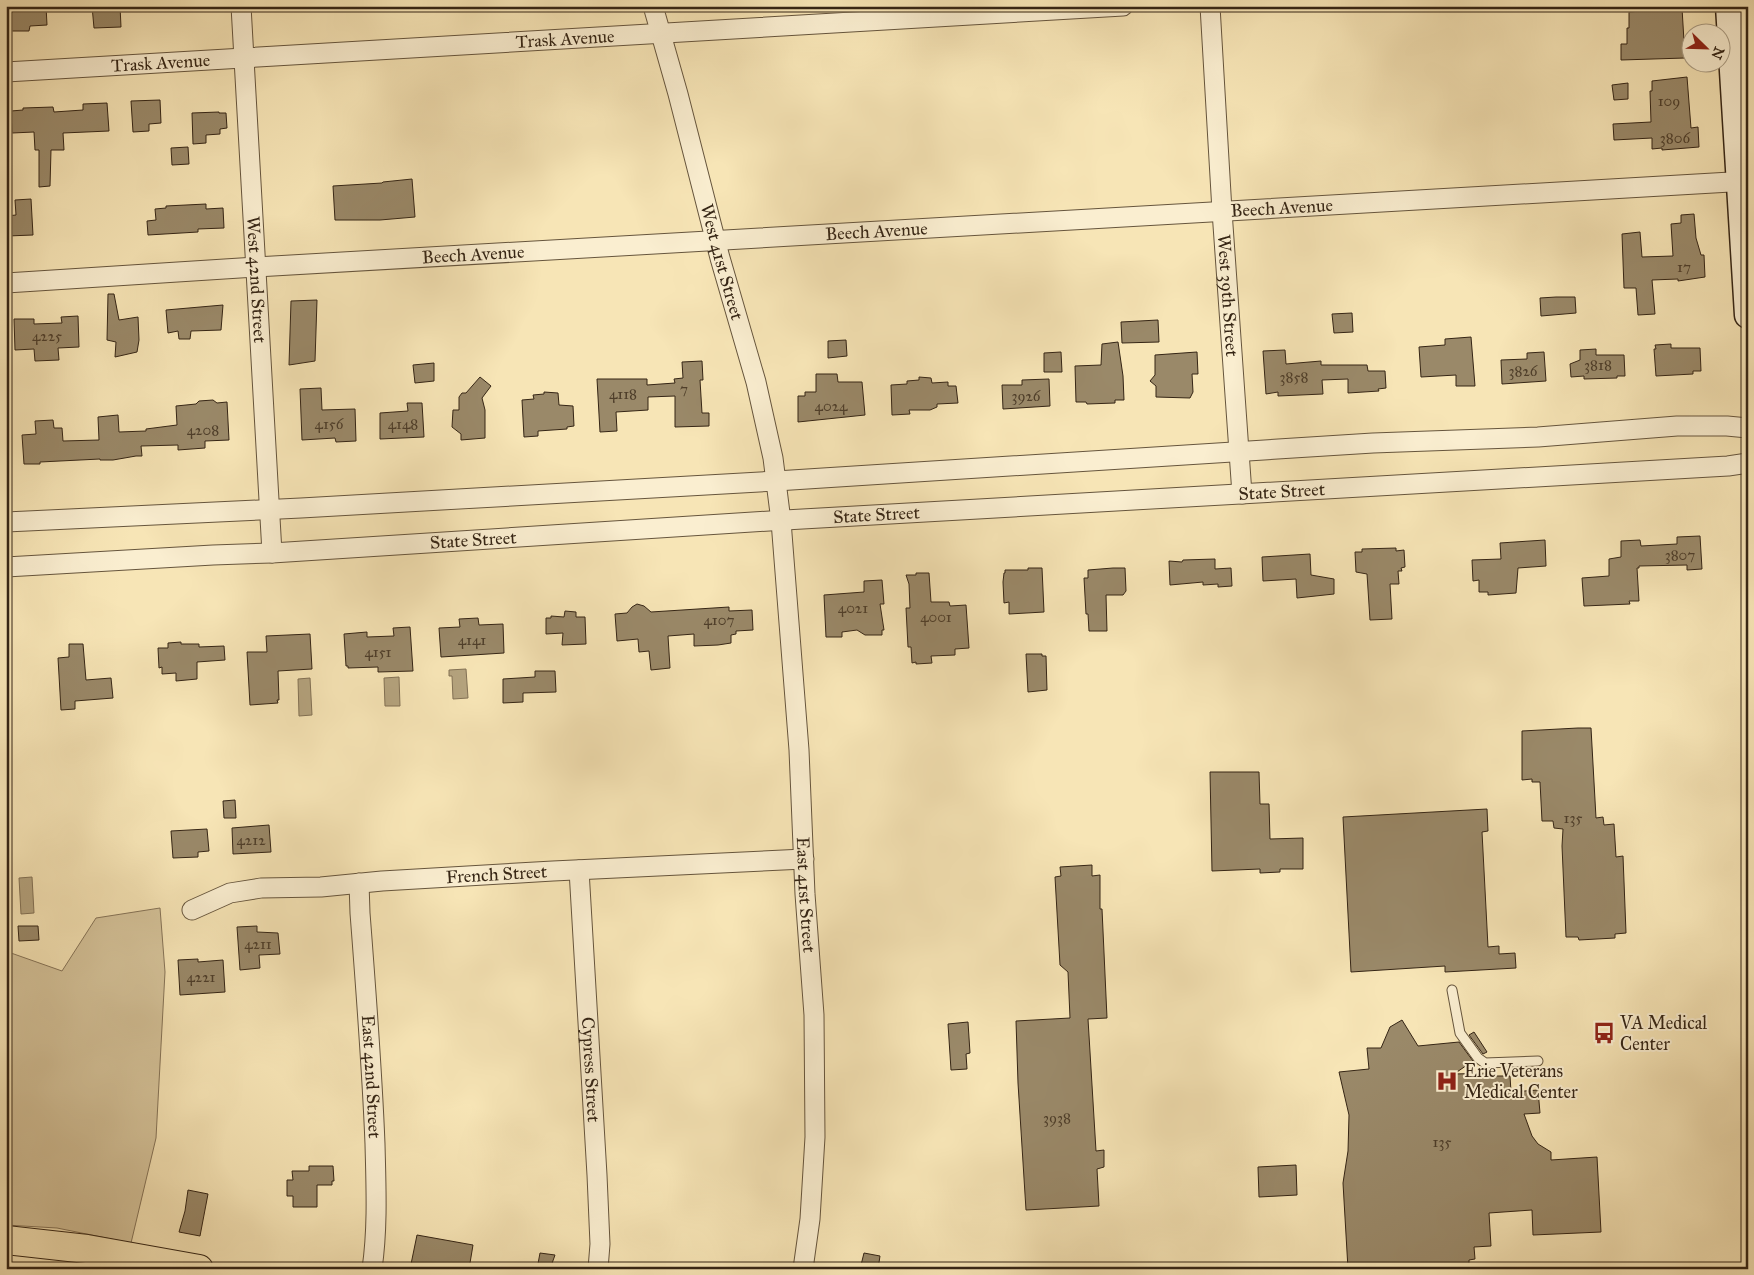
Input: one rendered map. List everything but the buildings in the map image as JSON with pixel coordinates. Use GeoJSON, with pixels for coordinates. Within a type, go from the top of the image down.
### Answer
{"type":"FeatureCollection","features":[{"type":"Feature","properties":{"kind":"main road"},"geometry":{"type":"LineString","coordinates":[[1729,6],[1743,182],[1747,299]]}},
{"type":"Feature","properties":{"kind":"main road"},"geometry":{"type":"LineString","coordinates":[[6,1240],[87,1249],[199,1269]]}},
{"type":"Feature","properties":{"kind":"street","name":"West 42nd Street"},"geometry":{"type":"LineString","coordinates":[[241,6],[272,553]]}},
{"type":"Feature","properties":{"kind":"street","name":"West 41st Street"},"geometry":{"type":"LineString","coordinates":[[653,6],[756,382],[776,481],[781,520]]}},
{"type":"Feature","properties":{"kind":"street","name":"Trask Avenue"},"geometry":{"type":"LineString","coordinates":[[6,72],[1123,6]]}},
{"type":"Feature","properties":{"kind":"street","name":"West 39th Street"},"geometry":{"type":"LineString","coordinates":[[1210,6],[1222,212],[1242,494]]}},
{"type":"Feature","properties":{"kind":"street","name":"Beech Avenue"},"geometry":{"type":"LineString","coordinates":[[6,283],[1743,182]]}},
{"type":"Feature","properties":{"kind":"street"},"geometry":{"type":"LineString","coordinates":[[6,522],[271,510],[776,481],[1373,443],[1538,437],[1677,426],[1748,428]]}},
{"type":"Feature","properties":{"kind":"street","name":"State Street"},"geometry":{"type":"LineString","coordinates":[[6,567],[272,553],[781,520],[1748,464]]}},
{"type":"Feature","properties":{"kind":"street","name":"East 41st Street"},"geometry":{"type":"LineString","coordinates":[[781,520],[799,750],[814,1016],[815,1137],[810,1219],[803,1269]]}},
{"type":"Feature","properties":{"kind":"street","name":"French Street"},"geometry":{"type":"LineString","coordinates":[[192,910],[230,893],[261,888],[804,859]]}},
{"type":"Feature","properties":{"kind":"street","name":"Cypress Street"},"geometry":{"type":"LineString","coordinates":[[579,870],[597,1175],[600,1244],[598,1269]]}},
{"type":"Feature","properties":{"kind":"street","name":"East 42nd Street"},"geometry":{"type":"LineString","coordinates":[[359,883],[377,1187],[377,1223],[372,1269]]}},
{"type":"Feature","properties":{"kind":"lane"},"geometry":{"type":"LineString","coordinates":[[1452,990],[1460,1033],[1478,1058],[1485,1063],[1538,1061]]}},
{"type":"Feature","properties":{"kind":"shaded area"},"geometry":{"type":"Polygon","coordinates":[[[466,669],[468,698],[453,699],[452,676],[449,676],[449,670],[466,669]]]}},
{"type":"Feature","properties":{"kind":"shaded area"},"geometry":{"type":"Polygon","coordinates":[[[399,677],[400,706],[385,706],[384,678],[399,677]]]}},
{"type":"Feature","properties":{"kind":"shaded area"},"geometry":{"type":"Polygon","coordinates":[[[310,678],[312,715],[299,716],[298,679],[310,678]]]}},
{"type":"Feature","properties":{"kind":"shaded area"},"geometry":{"type":"Polygon","coordinates":[[[32,877],[34,913],[21,914],[19,878],[32,877]]]}},
{"type":"Feature","properties":{"kind":"shaded area"},"geometry":{"type":"Polygon","coordinates":[[[160,908],[165,972],[156,1138],[131,1243],[57,1228],[6,1225],[6,948],[11,953],[62,971],[96,918],[160,908]]]}},
{"type":"Feature","properties":{"kind":"place","name":"VA Medical Center"},"geometry":{"type":"Point","coordinates":[1604,1033]}},
{"type":"Feature","properties":{"kind":"place","name":"Erie Veterans Medical Center"},"geometry":{"type":"Point","coordinates":[1447,1081]}}]}
